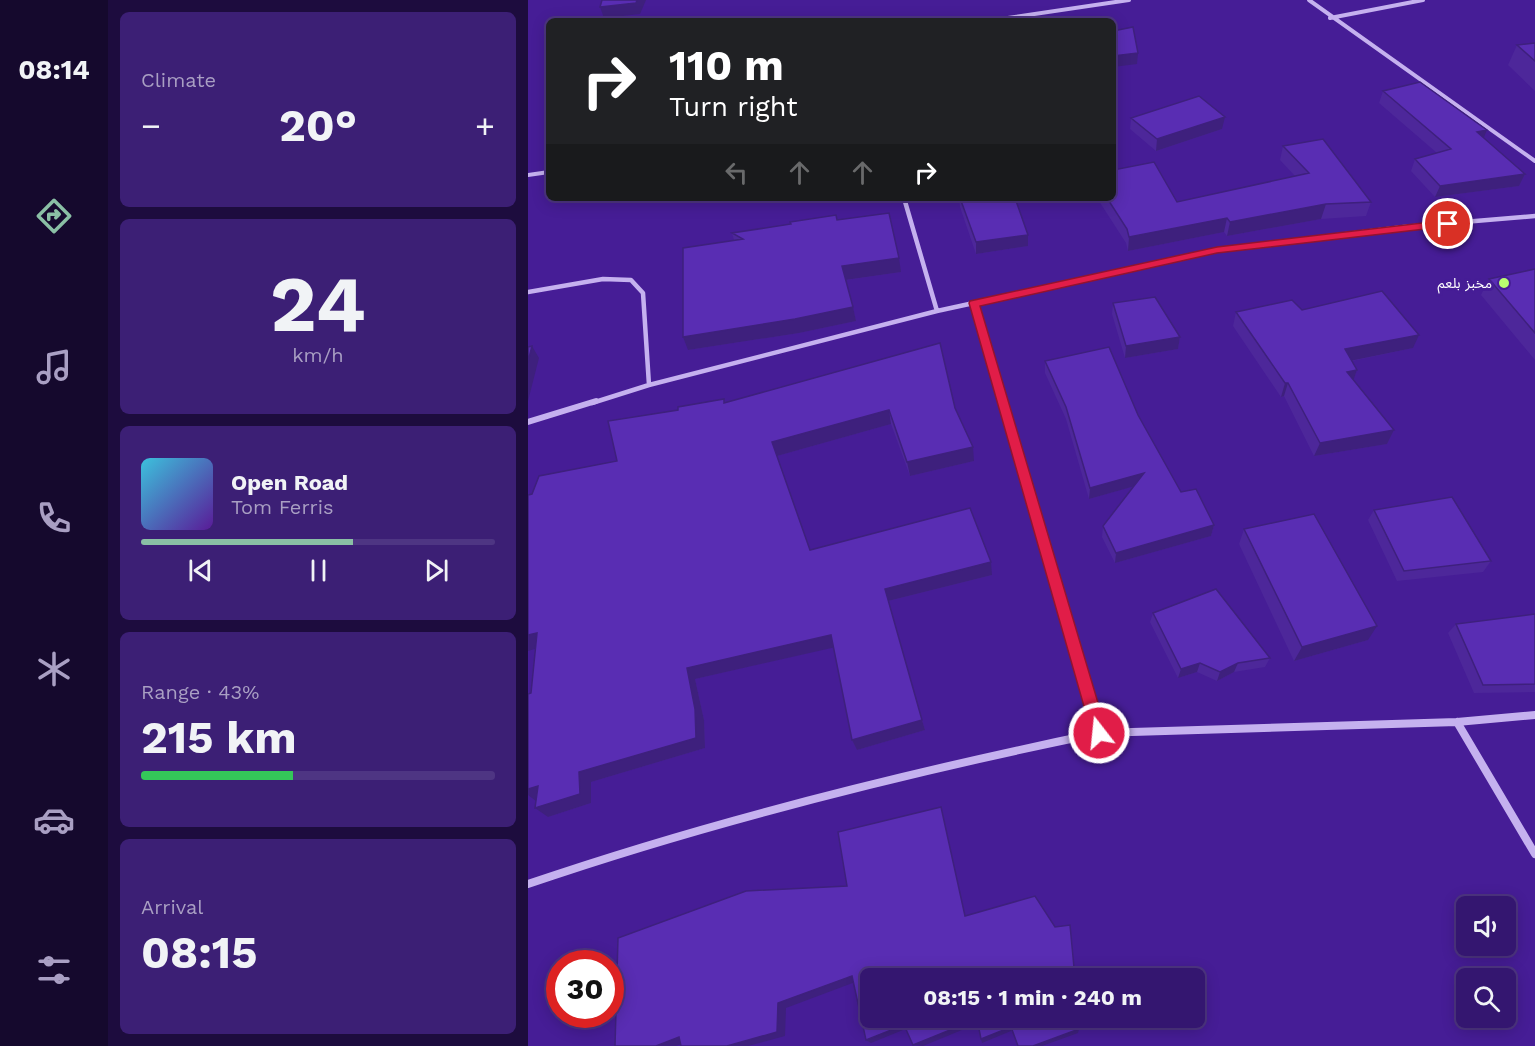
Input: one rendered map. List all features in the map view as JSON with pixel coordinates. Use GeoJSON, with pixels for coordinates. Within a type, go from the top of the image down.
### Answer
{"type":"FeatureCollection","features":[{"type":"Feature","properties":{"kind":"street"},"geometry":{"type":"LineString","coordinates":[[1005,18],[1109,1],[1129,0]]}},
{"type":"Feature","properties":{"kind":"street"},"geometry":{"type":"LineString","coordinates":[[1309,0],[1330,18],[1535,161]]}},
{"type":"Feature","properties":{"kind":"street"},"geometry":{"type":"LineString","coordinates":[[1330,18],[1423,0]]}},
{"type":"Feature","properties":{"kind":"street"},"geometry":{"type":"LineString","coordinates":[[528,175],[546,172]]}},
{"type":"Feature","properties":{"kind":"street"},"geometry":{"type":"LineString","coordinates":[[904,201],[937,311]]}},
{"type":"Feature","properties":{"kind":"street"},"geometry":{"type":"LineString","coordinates":[[528,422],[649,385],[937,311],[1217,250],[1404,227],[1535,216]]}},
{"type":"Feature","properties":{"kind":"street"},"geometry":{"type":"LineString","coordinates":[[528,292],[603,279],[631,280],[643,293],[649,385]]}},
{"type":"Feature","properties":{"kind":"street"},"geometry":{"type":"LineString","coordinates":[[974,303],[1099,733]]}},
{"type":"Feature","properties":{"kind":"street"},"geometry":{"type":"LineString","coordinates":[[528,884],[790,803],[943,764],[1099,733],[1457,722],[1535,715]]}},
{"type":"Feature","properties":{"kind":"street"},"geometry":{"type":"LineString","coordinates":[[1457,722],[1535,854]]}},
{"type":"Feature","properties":{"kind":"building"},"geometry":{"type":"Polygon","coordinates":[[[602,0],[637,0],[636,3],[600,7],[602,0]]]}},
{"type":"Feature","properties":{"kind":"building"},"geometry":{"type":"Polygon","coordinates":[[[1133,27],[1138,53],[1116,56],[1116,30],[1133,27]]]}},
{"type":"Feature","properties":{"kind":"building"},"geometry":{"type":"Polygon","coordinates":[[[1535,43],[1535,61],[1517,45],[1535,43]]]}},
{"type":"Feature","properties":{"kind":"building"},"geometry":{"type":"Polygon","coordinates":[[[1420,82],[1487,130],[1477,132],[1525,174],[1440,186],[1415,159],[1451,149],[1383,91],[1420,82]]]}},
{"type":"Feature","properties":{"kind":"building"},"geometry":{"type":"Polygon","coordinates":[[[1199,96],[1225,117],[1157,139],[1131,118],[1199,96]]]}},
{"type":"Feature","properties":{"kind":"building"},"geometry":{"type":"Polygon","coordinates":[[[1323,139],[1371,202],[1326,204],[1230,222],[1227,218],[1129,237],[1127,229],[1109,201],[1116,201],[1116,169],[1154,162],[1177,202],[1309,173],[1283,146],[1323,139]]]}},
{"type":"Feature","properties":{"kind":"building"},"geometry":{"type":"Polygon","coordinates":[[[961,201],[1016,201],[1028,235],[976,242],[961,201]]]}},
{"type":"Feature","properties":{"kind":"building"},"geometry":{"type":"Polygon","coordinates":[[[889,213],[899,258],[842,266],[853,307],[683,337],[683,248],[743,239],[732,233],[791,224],[790,222],[836,215],[837,220],[889,213]]]}},
{"type":"Feature","properties":{"kind":"building"},"geometry":{"type":"Polygon","coordinates":[[[1535,269],[1535,333],[1489,279],[1535,269]]]}},
{"type":"Feature","properties":{"kind":"building"},"geometry":{"type":"Polygon","coordinates":[[[1382,291],[1419,335],[1345,349],[1357,370],[1347,372],[1394,430],[1320,443],[1288,383],[1285,383],[1236,312],[1292,300],[1302,310],[1382,291]]]}},
{"type":"Feature","properties":{"kind":"building"},"geometry":{"type":"Polygon","coordinates":[[[1155,297],[1180,337],[1126,346],[1113,303],[1155,297]]]}},
{"type":"Feature","properties":{"kind":"building"},"geometry":{"type":"Polygon","coordinates":[[[940,343],[955,408],[973,447],[907,462],[889,410],[772,442],[810,550],[970,508],[991,562],[885,589],[922,720],[852,740],[831,635],[687,668],[695,709],[696,738],[579,772],[580,794],[535,808],[538,786],[528,789],[528,694],[531,693],[537,633],[528,635],[528,495],[532,494],[539,476],[617,461],[608,421],[678,410],[678,407],[724,399],[724,403],[940,343]]]}},
{"type":"Feature","properties":{"kind":"building"},"geometry":{"type":"Polygon","coordinates":[[[532,346],[528,362],[528,347],[532,346]]]}},
{"type":"Feature","properties":{"kind":"building"},"geometry":{"type":"Polygon","coordinates":[[[1109,347],[1138,415],[1181,492],[1196,489],[1214,525],[1116,553],[1103,526],[1144,473],[1090,488],[1066,407],[1045,361],[1109,347]]]}},
{"type":"Feature","properties":{"kind":"building"},"geometry":{"type":"Polygon","coordinates":[[[1452,497],[1491,561],[1404,571],[1374,510],[1452,497]]]}},
{"type":"Feature","properties":{"kind":"building"},"geometry":{"type":"Polygon","coordinates":[[[1314,514],[1377,626],[1302,647],[1244,529],[1314,514]]]}},
{"type":"Feature","properties":{"kind":"building"},"geometry":{"type":"Polygon","coordinates":[[[1216,589],[1270,658],[1238,663],[1220,672],[1200,663],[1181,669],[1153,613],[1216,589]]]}},
{"type":"Feature","properties":{"kind":"building"},"geometry":{"type":"Polygon","coordinates":[[[1535,614],[1535,684],[1483,685],[1456,624],[1535,614]]]}},
{"type":"Feature","properties":{"kind":"building"},"geometry":{"type":"Polygon","coordinates":[[[941,807],[965,916],[1035,896],[1055,927],[1070,925],[1074,968],[860,968],[860,1013],[852,976],[778,1003],[777,1032],[727,1046],[681,1046],[679,1037],[656,1046],[615,1046],[616,1028],[624,1028],[624,950],[618,950],[618,938],[746,891],[847,886],[838,832],[941,807]]]}},
{"type":"Feature","properties":{"kind":"building"},"geometry":{"type":"Polygon","coordinates":[[[863,1028],[896,1028],[866,1040],[863,1028]]]}},
{"type":"Feature","properties":{"kind":"building"},"geometry":{"type":"Polygon","coordinates":[[[905,1028],[955,1028],[913,1045],[905,1028]]]}},
{"type":"Feature","properties":{"kind":"building"},"geometry":{"type":"Polygon","coordinates":[[[979,1028],[1008,1028],[981,1039],[979,1028]]]}},
{"type":"Feature","properties":{"kind":"building"},"geometry":{"type":"Polygon","coordinates":[[[1011,1028],[1079,1028],[1033,1046],[1018,1046],[1011,1028]]]}},
{"type":"Feature","properties":{"kind":"place","name":"مخبز بلعم"},"geometry":{"type":"Point","coordinates":[1504,283]}},
{"type":"Feature","properties":{"kind":"route"},"geometry":{"type":"LineString","coordinates":[[1099,733],[974,303],[1217,250],[1448,224]]}}]}
